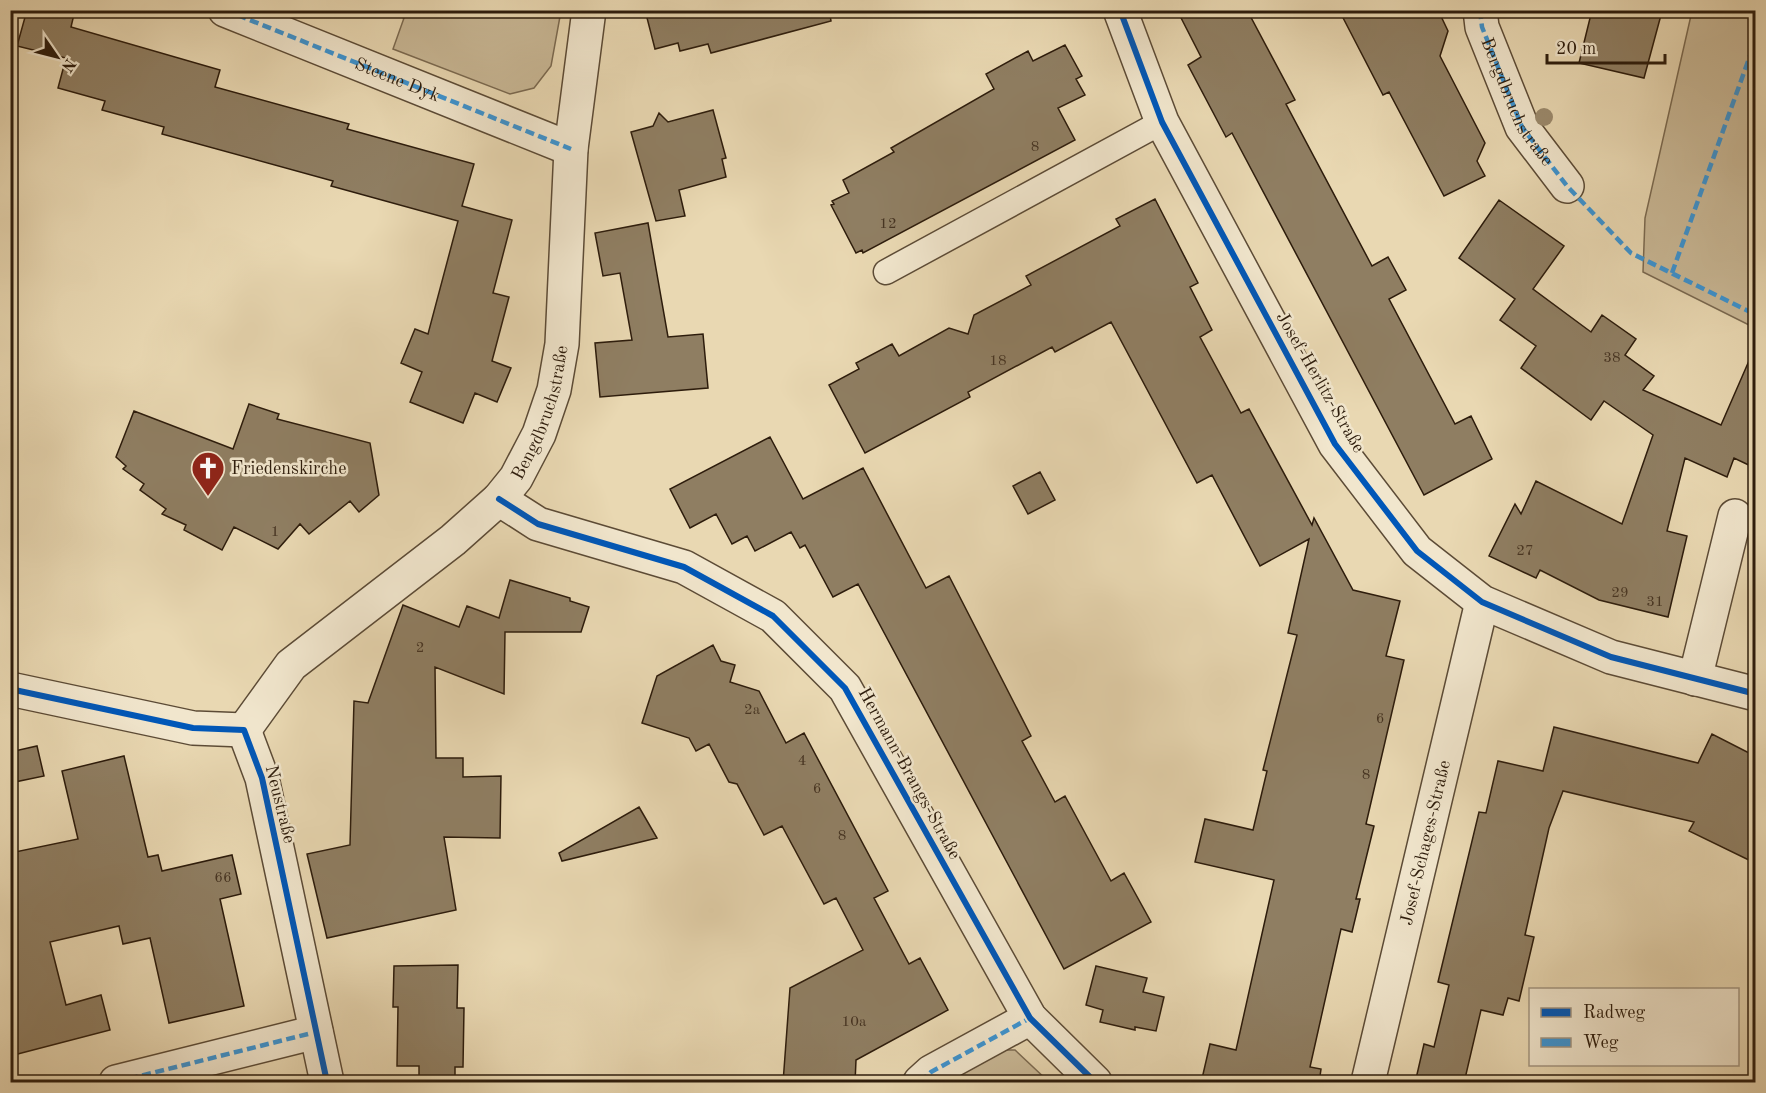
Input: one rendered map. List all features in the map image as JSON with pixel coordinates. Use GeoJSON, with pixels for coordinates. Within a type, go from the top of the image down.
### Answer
{"type":"FeatureCollection","features":[{"type":"Feature","properties":{"kind":"street","name":"Steene Dyk"},"geometry":{"type":"LineString","coordinates":[[225,10],[571,149]]}},
{"type":"Feature","properties":{"kind":"street","name":"Bengdbruchstraße"},"geometry":{"type":"LineString","coordinates":[[244,730],[291,665],[453,540],[499,500],[516,478],[539,435],[558,368],[564,319],[571,149],[589,10]]}},
{"type":"Feature","properties":{"kind":"street","name":"Josef-Herlitz-Straße"},"geometry":{"type":"LineString","coordinates":[[1120,10],[1162,122],[1335,444],[1417,551],[1482,602],[1611,657],[1755,694]]}},
{"type":"Feature","properties":{"kind":"street","name":"Bengdbruchstraße"},"geometry":{"type":"LineString","coordinates":[[1480,10],[1482,27],[1522,127],[1567,186]]}},
{"type":"Feature","properties":{"kind":"street","name":"Hermann-Brangs-Straße"},"geometry":{"type":"LineString","coordinates":[[499,500],[538,524],[684,567],[773,616],[845,688],[1030,1018],[1095,1083]]}},
{"type":"Feature","properties":{"kind":"street"},"geometry":{"type":"LineString","coordinates":[[1695,680],[1735,516]]}},
{"type":"Feature","properties":{"kind":"street","name":"Josef-Schages-Straße"},"geometry":{"type":"LineString","coordinates":[[1368,1083],[1482,602]]}},
{"type":"Feature","properties":{"kind":"street"},"geometry":{"type":"LineString","coordinates":[[10,689],[193,729],[244,730]]}},
{"type":"Feature","properties":{"kind":"street","name":"Neustraße"},"geometry":{"type":"LineString","coordinates":[[244,730],[262,778],[327,1083]]}},
{"type":"Feature","properties":{"kind":"street"},"geometry":{"type":"LineString","coordinates":[[920,1083],[931,1072],[1030,1018]]}},
{"type":"Feature","properties":{"kind":"street"},"geometry":{"type":"LineString","coordinates":[[116,1083],[316,1032]]}},
{"type":"Feature","properties":{"kind":"lane"},"geometry":{"type":"LineString","coordinates":[[886,272],[1162,122]]}},
{"type":"Feature","properties":{"kind":"shaded area"},"geometry":{"type":"Polygon","coordinates":[[[384,11],[561,11],[551,66],[534,88],[510,94],[393,49],[404,18],[384,11]]]}},
{"type":"Feature","properties":{"kind":"shaded area"},"geometry":{"type":"Polygon","coordinates":[[[1692,11],[1755,11],[1755,328],[1643,272],[1645,218],[1692,11]]]}},
{"type":"Feature","properties":{"kind":"shaded area"},"geometry":{"type":"Polygon","coordinates":[[[1003,1050],[1015,1050],[1049,1082],[941,1082],[1003,1050]]]}},
{"type":"Feature","properties":{"kind":"building"},"geometry":{"type":"Polygon","coordinates":[[[27,10],[75,10],[71,27],[220,70],[215,87],[349,124],[347,129],[474,164],[462,206],[512,220],[493,293],[509,297],[492,361],[511,368],[497,402],[475,393],[463,423],[410,402],[422,372],[401,363],[415,329],[428,334],[458,221],[331,186],[333,181],[162,134],[164,127],[102,110],[105,101],[58,88],[66,58],[17,46],[27,10]]]}},
{"type":"Feature","properties":{"kind":"building"},"geometry":{"type":"Polygon","coordinates":[[[645,10],[829,10],[831,21],[711,53],[708,44],[680,51],[678,43],[655,49],[645,10]]]}},
{"type":"Feature","properties":{"kind":"building"},"geometry":{"type":"Polygon","coordinates":[[[1177,10],[1247,10],[1295,100],[1286,104],[1372,266],[1388,257],[1406,290],[1389,299],[1455,424],[1471,416],[1492,459],[1424,495],[1232,133],[1226,137],[1188,65],[1201,57],[1177,10]]]}},
{"type":"Feature","properties":{"kind":"building"},"geometry":{"type":"Polygon","coordinates":[[[1339,10],[1438,10],[1448,31],[1440,56],[1485,143],[1477,161],[1485,176],[1444,196],[1389,92],[1383,95],[1339,10]]]}},
{"type":"Feature","properties":{"kind":"building"},"geometry":{"type":"Polygon","coordinates":[[[1592,10],[1640,10],[1661,15],[1644,78],[1579,63],[1592,10]]]}},
{"type":"Feature","properties":{"kind":"building"},"geometry":{"type":"Polygon","coordinates":[[[1065,45],[1082,76],[1076,79],[1085,95],[1058,108],[1075,140],[863,253],[862,250],[856,253],[831,205],[834,204],[832,201],[849,193],[843,180],[894,152],[891,148],[994,89],[986,74],[1028,51],[1033,61],[1065,45]]]}},
{"type":"Feature","properties":{"kind":"building"},"geometry":{"type":"Polygon","coordinates":[[[713,110],[726,158],[722,159],[726,177],[679,190],[685,216],[656,221],[631,132],[653,126],[659,113],[668,122],[713,110]]]}},
{"type":"Feature","properties":{"kind":"building"},"geometry":{"type":"Polygon","coordinates":[[[1155,199],[1198,283],[1190,287],[1212,330],[1200,337],[1241,413],[1249,409],[1312,525],[1314,518],[1353,590],[1400,601],[1386,656],[1404,660],[1366,824],[1374,826],[1356,899],[1360,899],[1352,932],[1341,929],[1310,1067],[1321,1069],[1319,1083],[1201,1083],[1210,1044],[1236,1050],[1274,880],[1195,862],[1205,819],[1253,830],[1267,771],[1263,770],[1297,635],[1288,633],[1309,539],[1260,566],[1212,475],[1197,483],[1111,322],[1055,352],[1052,347],[968,392],[970,397],[865,453],[829,385],[859,369],[856,363],[892,344],[899,356],[949,328],[968,334],[974,315],[1031,285],[1026,276],[1120,226],[1116,219],[1155,199]]]}},
{"type":"Feature","properties":{"kind":"building"},"geometry":{"type":"Polygon","coordinates":[[[1499,200],[1564,246],[1533,289],[1591,332],[1602,315],[1636,339],[1625,355],[1654,376],[1643,390],[1721,425],[1755,347],[1755,468],[1734,458],[1727,477],[1685,458],[1667,531],[1687,536],[1668,617],[1599,600],[1540,570],[1536,578],[1489,556],[1515,504],[1521,514],[1536,481],[1622,524],[1653,435],[1604,401],[1591,420],[1521,368],[1536,346],[1500,320],[1515,299],[1459,258],[1499,200]]]}},
{"type":"Feature","properties":{"kind":"building"},"geometry":{"type":"Polygon","coordinates":[[[648,223],[668,337],[703,334],[708,388],[600,397],[595,343],[632,340],[620,273],[603,276],[595,233],[648,223]]]}},
{"type":"Feature","properties":{"kind":"building"},"geometry":{"type":"Polygon","coordinates":[[[249,404],[279,414],[277,419],[370,443],[379,495],[359,512],[350,501],[309,534],[300,524],[278,549],[234,527],[222,550],[184,530],[186,525],[162,514],[166,509],[140,490],[144,484],[123,469],[126,466],[116,457],[134,411],[233,449],[249,404]]]}},
{"type":"Feature","properties":{"kind":"building"},"geometry":{"type":"Polygon","coordinates":[[[770,437],[803,499],[863,468],[926,588],[949,576],[1031,736],[1022,741],[1055,802],[1065,796],[1111,881],[1124,873],[1151,922],[1064,969],[858,584],[833,597],[805,545],[800,548],[791,532],[755,551],[747,536],[732,544],[716,514],[690,528],[670,489],[770,437]]]}},
{"type":"Feature","properties":{"kind":"building"},"geometry":{"type":"Polygon","coordinates":[[[1040,472],[1055,500],[1028,514],[1013,486],[1040,472]]]}},
{"type":"Feature","properties":{"kind":"building"},"geometry":{"type":"Polygon","coordinates":[[[510,580],[570,598],[570,601],[589,607],[581,632],[505,632],[504,694],[435,667],[436,758],[463,758],[463,777],[501,776],[500,838],[444,837],[456,910],[327,938],[307,854],[350,845],[354,701],[368,703],[403,605],[459,627],[467,606],[499,618],[510,580]]]}},
{"type":"Feature","properties":{"kind":"building"},"geometry":{"type":"Polygon","coordinates":[[[713,645],[721,661],[735,665],[730,682],[759,691],[786,743],[804,733],[888,891],[874,898],[909,964],[920,958],[948,1010],[856,1060],[855,1083],[783,1083],[790,988],[863,950],[836,898],[824,904],[782,826],[764,835],[737,784],[729,782],[709,744],[696,751],[689,738],[642,723],[657,676],[713,645]]]}},
{"type":"Feature","properties":{"kind":"building"},"geometry":{"type":"Polygon","coordinates":[[[1554,727],[1698,763],[1712,734],[1755,756],[1755,863],[1689,831],[1694,822],[1563,791],[1549,828],[1525,935],[1534,937],[1519,1001],[1508,998],[1503,1015],[1481,1010],[1464,1083],[1415,1083],[1424,1044],[1434,1047],[1449,985],[1438,982],[1479,812],[1486,813],[1498,761],[1543,771],[1554,727]]]}},
{"type":"Feature","properties":{"kind":"building"},"geometry":{"type":"Polygon","coordinates":[[[37,746],[44,776],[10,783],[10,752],[37,746]]]}},
{"type":"Feature","properties":{"kind":"building"},"geometry":{"type":"Polygon","coordinates":[[[124,756],[148,857],[158,855],[162,871],[232,855],[241,894],[220,899],[244,1006],[169,1023],[150,938],[123,944],[119,926],[50,942],[66,1005],[101,995],[110,1030],[10,1056],[10,853],[78,839],[62,771],[124,756]]]}},
{"type":"Feature","properties":{"kind":"building"},"geometry":{"type":"Polygon","coordinates":[[[639,807],[657,838],[562,861],[559,853],[639,807]]]}},
{"type":"Feature","properties":{"kind":"building"},"geometry":{"type":"Polygon","coordinates":[[[458,965],[457,1008],[464,1008],[463,1067],[455,1067],[455,1083],[419,1083],[419,1066],[397,1066],[398,1007],[393,1007],[394,966],[458,965]]]}},
{"type":"Feature","properties":{"kind":"building"},"geometry":{"type":"Polygon","coordinates":[[[1096,966],[1147,978],[1143,992],[1164,997],[1156,1031],[1135,1027],[1135,1030],[1100,1022],[1103,1010],[1086,1005],[1096,966]]]}},
{"type":"Feature","properties":{"kind":"marked path"},"geometry":{"type":"LineString","coordinates":[[225,10],[571,149]]}},
{"type":"Feature","properties":{"kind":"marked path"},"geometry":{"type":"LineString","coordinates":[[1480,10],[1482,27],[1522,127],[1567,186],[1631,253],[1756,315]]}},
{"type":"Feature","properties":{"kind":"marked path"},"geometry":{"type":"LineString","coordinates":[[1672,273],[1756,39]]}},
{"type":"Feature","properties":{"kind":"marked path"},"geometry":{"type":"LineString","coordinates":[[920,1082],[931,1072],[1030,1018]]}},
{"type":"Feature","properties":{"kind":"marked path"},"geometry":{"type":"LineString","coordinates":[[116,1082],[316,1032]]}},
{"type":"Feature","properties":{"kind":"cycle path"},"geometry":{"type":"LineString","coordinates":[[1120,10],[1162,122],[1335,444],[1417,551],[1482,602],[1611,657],[1756,694]]}},
{"type":"Feature","properties":{"kind":"cycle path"},"geometry":{"type":"LineString","coordinates":[[499,499],[538,524],[684,567],[773,616],[845,688],[1030,1018],[1095,1082]]}},
{"type":"Feature","properties":{"kind":"cycle path"},"geometry":{"type":"LineString","coordinates":[[10,689],[193,728],[244,730],[262,778],[327,1082]]}},
{"type":"Feature","properties":{"kind":"place","name":"Friedenskirche"},"geometry":{"type":"Point","coordinates":[208,497]}}]}
